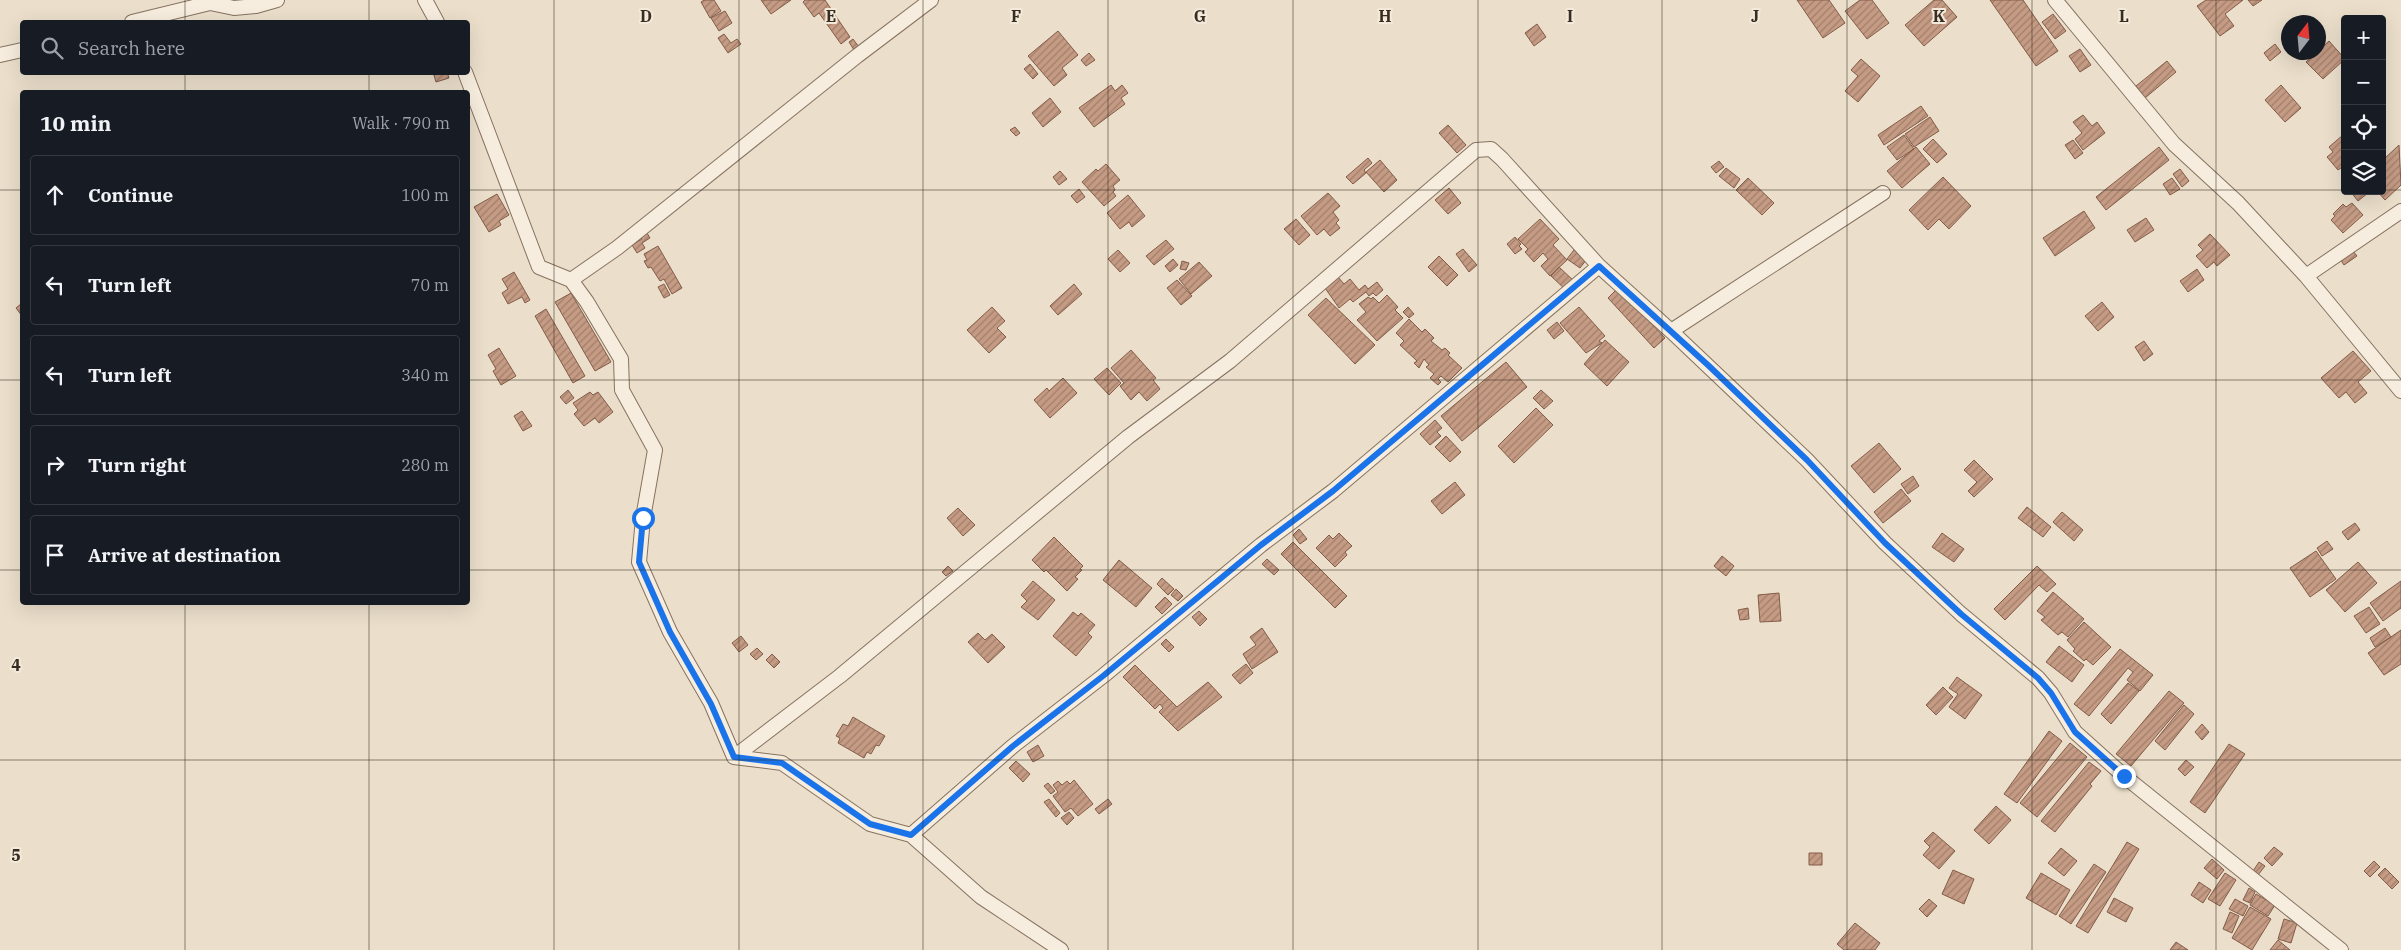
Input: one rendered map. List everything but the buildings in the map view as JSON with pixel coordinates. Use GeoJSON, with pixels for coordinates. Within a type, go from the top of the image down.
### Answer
{"type":"FeatureCollection","features":[{"type":"Feature","properties":{"kind":"street"},"geometry":{"type":"LineString","coordinates":[[140,20],[210,2],[234,8],[256,6],[277,0]]}},
{"type":"Feature","properties":{"kind":"street"},"geometry":{"type":"LineString","coordinates":[[424,0],[436,20]]}},
{"type":"Feature","properties":{"kind":"street"},"geometry":{"type":"LineString","coordinates":[[571,280],[617,248],[849,62],[931,0]]}},
{"type":"Feature","properties":{"kind":"street"},"geometry":{"type":"LineString","coordinates":[[2055,0],[2174,144],[2238,203],[2306,276],[2401,391]]}},
{"type":"Feature","properties":{"kind":"street"},"geometry":{"type":"LineString","coordinates":[[0,55],[20,50]]}},
{"type":"Feature","properties":{"kind":"street"},"geometry":{"type":"LineString","coordinates":[[466,75],[539,267],[571,280],[587,302],[621,359],[622,390],[655,450],[643,518],[639,562],[670,632],[711,704],[734,757]]}},
{"type":"Feature","properties":{"kind":"street"},"geometry":{"type":"LineString","coordinates":[[734,757],[840,676],[1128,437],[1230,361],[1476,150],[1491,149],[1502,158],[1599,266],[1671,331],[1807,460],[1885,543],[1961,614],[2038,678],[2051,693],[2075,732],[2124,776],[2333,947]]}},
{"type":"Feature","properties":{"kind":"street"},"geometry":{"type":"LineString","coordinates":[[1671,331],[1883,194]]}},
{"type":"Feature","properties":{"kind":"street"},"geometry":{"type":"LineString","coordinates":[[2306,276],[2401,211]]}},
{"type":"Feature","properties":{"kind":"street"},"geometry":{"type":"LineString","coordinates":[[911,835],[1013,746],[1103,676],[1261,545],[1333,491],[1599,266]]}},
{"type":"Feature","properties":{"kind":"street"},"geometry":{"type":"LineString","coordinates":[[734,757],[782,763],[870,824],[911,835],[981,897],[1062,950]]}},
{"type":"Feature","properties":{"kind":"route"},"geometry":{"type":"LineString","coordinates":[[643,518],[639,562],[670,632],[711,704],[734,757],[782,763],[870,824],[911,835],[1013,746],[1103,676],[1261,545],[1333,491],[1599,266],[1709,366],[1807,460],[1885,543],[1961,614],[2038,678],[2051,693],[2062,714],[2075,732],[2124,776]]}}]}
